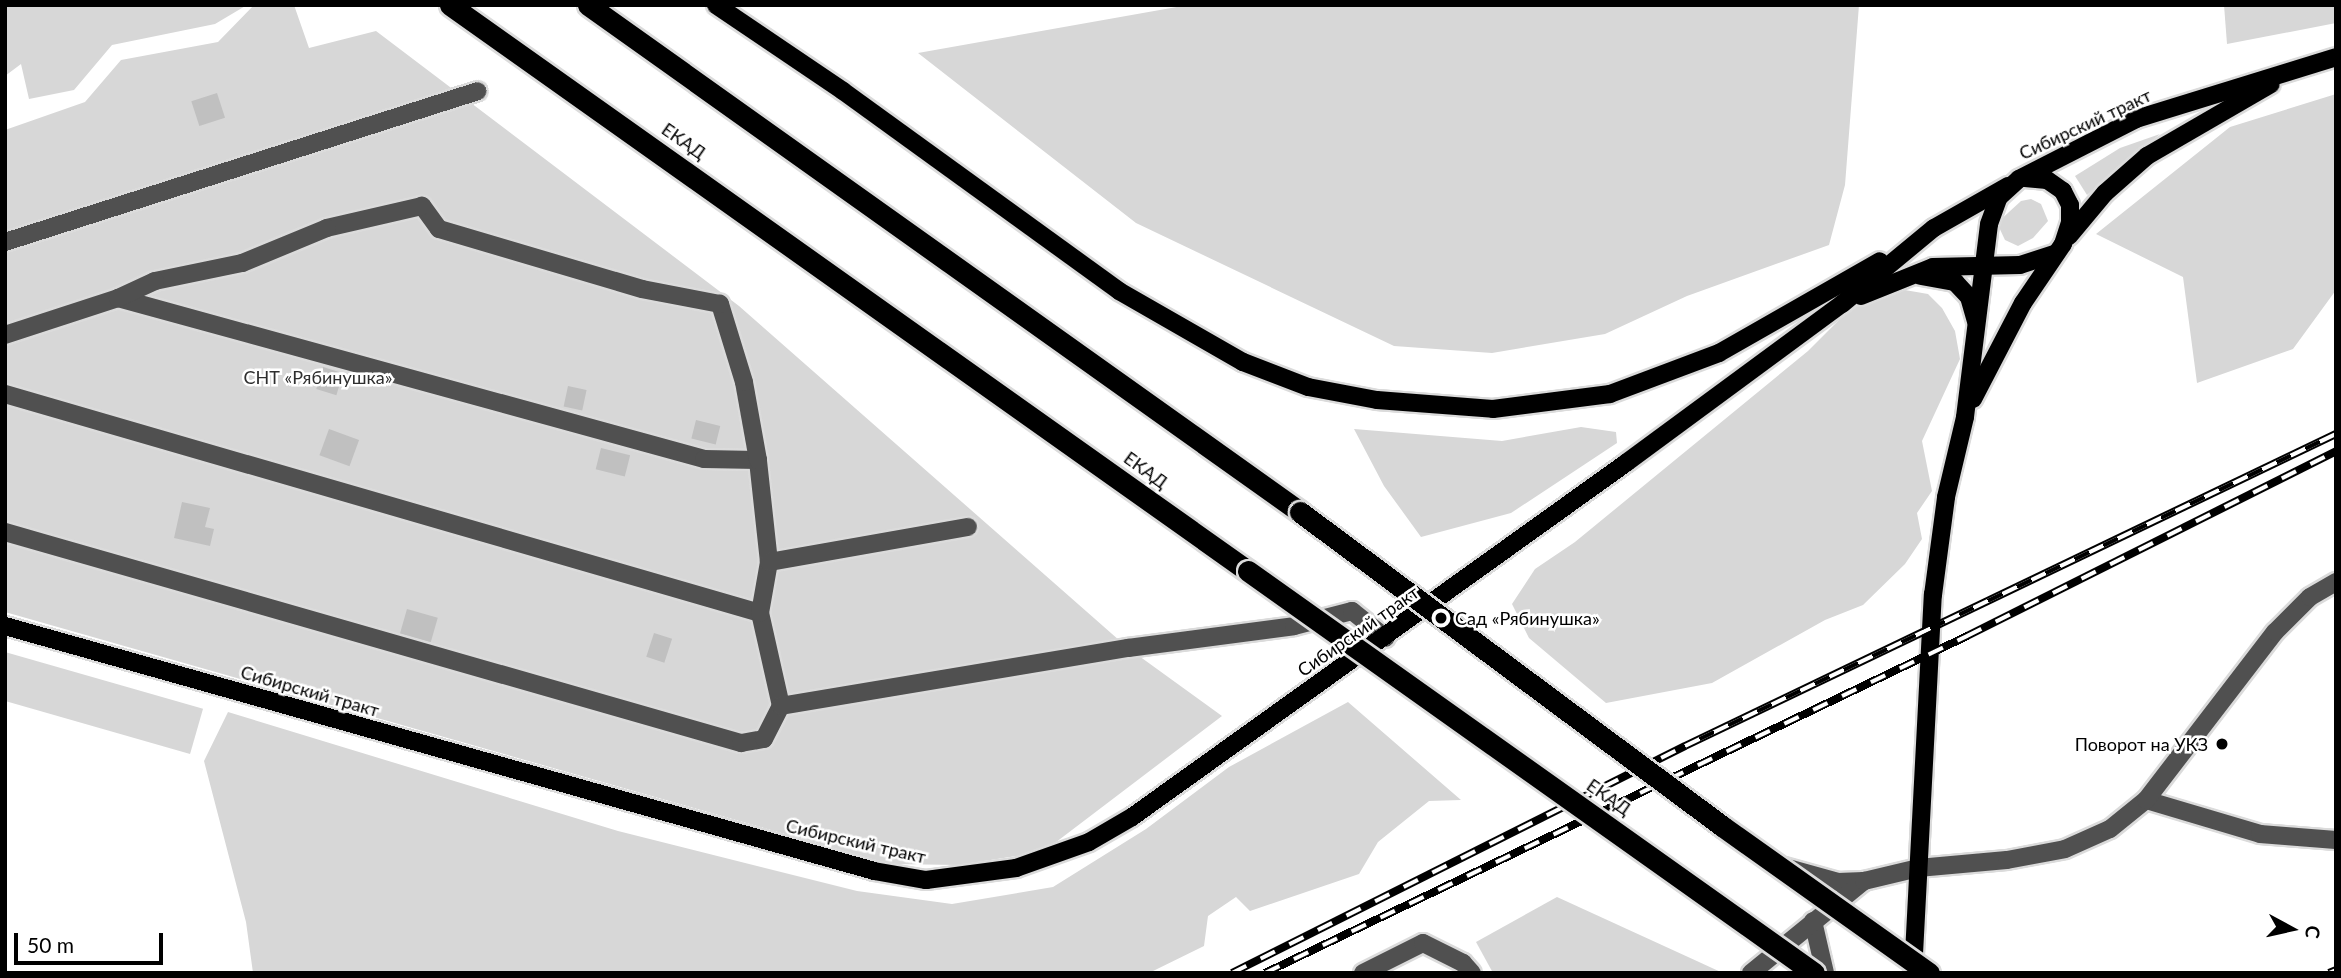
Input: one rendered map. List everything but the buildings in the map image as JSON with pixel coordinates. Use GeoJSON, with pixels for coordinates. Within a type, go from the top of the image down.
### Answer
{"type":"FeatureCollection","features":[{"type":"Feature","properties":{"kind":"highway","name":"ЕКАД"},"geometry":{"type":"LineString","coordinates":[[450,5],[1814,973]]}},
{"type":"Feature","properties":{"kind":"highway"},"geometry":{"type":"LineString","coordinates":[[588,5],[1300,512],[1722,826],[1929,973]]}},
{"type":"Feature","properties":{"kind":"main road"},"geometry":{"type":"LineString","coordinates":[[716,5],[1151,311],[1243,362],[1308,387],[1493,409],[1611,394],[1666,376],[1762,331],[1934,228]]}},
{"type":"Feature","properties":{"kind":"main road","name":"Сибирский тракт"},"geometry":{"type":"LineString","coordinates":[[5,626],[874,871],[926,880],[1016,869],[1089,842],[1386,638],[1842,304],[1934,228],[2013,182],[2136,119],[2214,92],[2290,73],[2336,57]]}},
{"type":"Feature","properties":{"kind":"main road","name":"Сибирский тракт"},"geometry":{"type":"LineString","coordinates":[[1842,304],[1933,267],[2020,265],[2059,248],[2105,193],[2147,156],[2290,73]]}},
{"type":"Feature","properties":{"kind":"main road"},"geometry":{"type":"LineString","coordinates":[[1913,973],[1933,595],[1946,497],[1965,417],[1989,234],[1995,206],[2013,182],[2047,180],[2063,191],[2071,217],[2059,248],[2023,303],[1965,417]]}},
{"type":"Feature","properties":{"kind":"main road"},"geometry":{"type":"LineString","coordinates":[[1989,234],[1999,253],[2020,265]]}},
{"type":"Feature","properties":{"kind":"main road"},"geometry":{"type":"LineString","coordinates":[[1903,278],[1936,276],[1955,282],[1969,297],[1976,325]]}},
{"type":"Feature","properties":{"kind":"street"},"geometry":{"type":"LineString","coordinates":[[5,242],[477,91]]}},
{"type":"Feature","properties":{"kind":"street"},"geometry":{"type":"LineString","coordinates":[[5,335],[118,298],[155,281],[242,263],[327,229],[422,206],[439,229],[642,289],[719,304],[744,382],[758,460],[769,562],[760,613],[782,706],[764,739],[741,743],[5,532]]}},
{"type":"Feature","properties":{"kind":"street"},"geometry":{"type":"LineString","coordinates":[[118,298],[704,459],[758,460]]}},
{"type":"Feature","properties":{"kind":"street"},"geometry":{"type":"LineString","coordinates":[[5,394],[760,613]]}},
{"type":"Feature","properties":{"kind":"street"},"geometry":{"type":"LineString","coordinates":[[769,562],[968,527]]}},
{"type":"Feature","properties":{"kind":"street"},"geometry":{"type":"LineString","coordinates":[[1768,863],[1838,882],[1864,881],[1918,868],[2007,860],[2065,849],[2110,829],[2146,800],[2275,632],[2310,597],[2336,582]]}},
{"type":"Feature","properties":{"kind":"street"},"geometry":{"type":"LineString","coordinates":[[782,706],[1128,648],[1294,626],[1352,611],[1386,638]]}},
{"type":"Feature","properties":{"kind":"street"},"geometry":{"type":"LineString","coordinates":[[2146,800],[2260,834],[2336,840]]}},
{"type":"Feature","properties":{"kind":"street"},"geometry":{"type":"LineString","coordinates":[[1751,973],[1864,881]]}},
{"type":"Feature","properties":{"kind":"street"},"geometry":{"type":"LineString","coordinates":[[1813,920],[1825,973]]}},
{"type":"Feature","properties":{"kind":"street"},"geometry":{"type":"LineString","coordinates":[[1363,973],[1423,943],[1463,963],[1472,973]]}},
{"type":"Feature","properties":{"kind":"green space"},"geometry":{"type":"Polygon","coordinates":[[[5,5],[247,5],[215,24],[112,45],[74,90],[29,99],[21,64],[5,76],[5,5]]]}},
{"type":"Feature","properties":{"kind":"green space","name":"СНТ «Рябинушка»"},"geometry":{"type":"Polygon","coordinates":[[[254,5],[294,5],[309,48],[376,31],[739,306],[1128,648],[1222,716],[1043,852],[958,865],[890,864],[5,612],[5,130],[85,102],[121,60],[218,42],[254,5]]]}},
{"type":"Feature","properties":{"kind":"green space"},"geometry":{"type":"Polygon","coordinates":[[[1188,5],[1859,5],[1845,185],[1829,245],[1687,296],[1605,334],[1492,353],[1394,346],[1136,223],[918,53],[1188,5]]]}},
{"type":"Feature","properties":{"kind":"green space"},"geometry":{"type":"Polygon","coordinates":[[[2224,5],[2336,5],[2336,23],[2227,44],[2224,5]]]}},
{"type":"Feature","properties":{"kind":"green space"},"geometry":{"type":"Polygon","coordinates":[[[2336,94],[2336,290],[2293,349],[2197,383],[2183,277],[2096,234],[2230,127],[2336,94]]]}},
{"type":"Feature","properties":{"kind":"green space"},"geometry":{"type":"Polygon","coordinates":[[[2160,134],[2087,195],[2075,176],[2120,148],[2160,134]]]}},
{"type":"Feature","properties":{"kind":"green space"},"geometry":{"type":"Polygon","coordinates":[[[2031,199],[2041,204],[2048,221],[2033,238],[2018,246],[2005,240],[1997,223],[2021,201],[2031,199]]]}},
{"type":"Feature","properties":{"kind":"green space"},"geometry":{"type":"Polygon","coordinates":[[[1899,289],[1928,294],[1942,308],[1955,331],[1960,359],[1922,441],[1932,491],[1917,513],[1922,539],[1905,564],[1863,605],[1825,620],[1712,683],[1606,703],[1529,638],[1512,604],[1535,569],[1575,542],[1808,351],[1856,303],[1899,289]]]}},
{"type":"Feature","properties":{"kind":"green space"},"geometry":{"type":"Polygon","coordinates":[[[1581,427],[1616,432],[1617,443],[1511,513],[1421,537],[1384,486],[1354,429],[1502,441],[1581,427]]]}},
{"type":"Feature","properties":{"kind":"green space"},"geometry":{"type":"Polygon","coordinates":[[[5,652],[203,709],[190,754],[5,701],[5,652]]]}},
{"type":"Feature","properties":{"kind":"green space"},"geometry":{"type":"Polygon","coordinates":[[[1348,702],[1461,800],[1429,801],[1378,842],[1359,874],[1250,911],[1236,897],[1208,916],[1204,946],[1149,973],[253,973],[246,922],[204,761],[228,712],[618,831],[857,891],[952,904],[1053,887],[1146,829],[1229,767],[1348,702]]]}},
{"type":"Feature","properties":{"kind":"green space"},"geometry":{"type":"Polygon","coordinates":[[[1557,897],[1723,973],[1493,973],[1476,942],[1557,897]]]}},
{"type":"Feature","properties":{"kind":"railway"},"geometry":{"type":"LineString","coordinates":[[1232,973],[1685,746],[2336,434]]}},
{"type":"Feature","properties":{"kind":"railway"},"geometry":{"type":"LineString","coordinates":[[1265,973],[1967,636],[2336,451]]}},
{"type":"Feature","properties":{"kind":"railway"},"geometry":{"type":"LineString","coordinates":[[2329,973],[2336,970]]}},
{"type":"Feature","properties":{"kind":"place","name":"Сад «Рябинушка»"},"geometry":{"type":"Point","coordinates":[1441,618]}},
{"type":"Feature","properties":{"kind":"place","name":"Поворот на УКЗ"},"geometry":{"type":"Point","coordinates":[2222,744]}}]}
